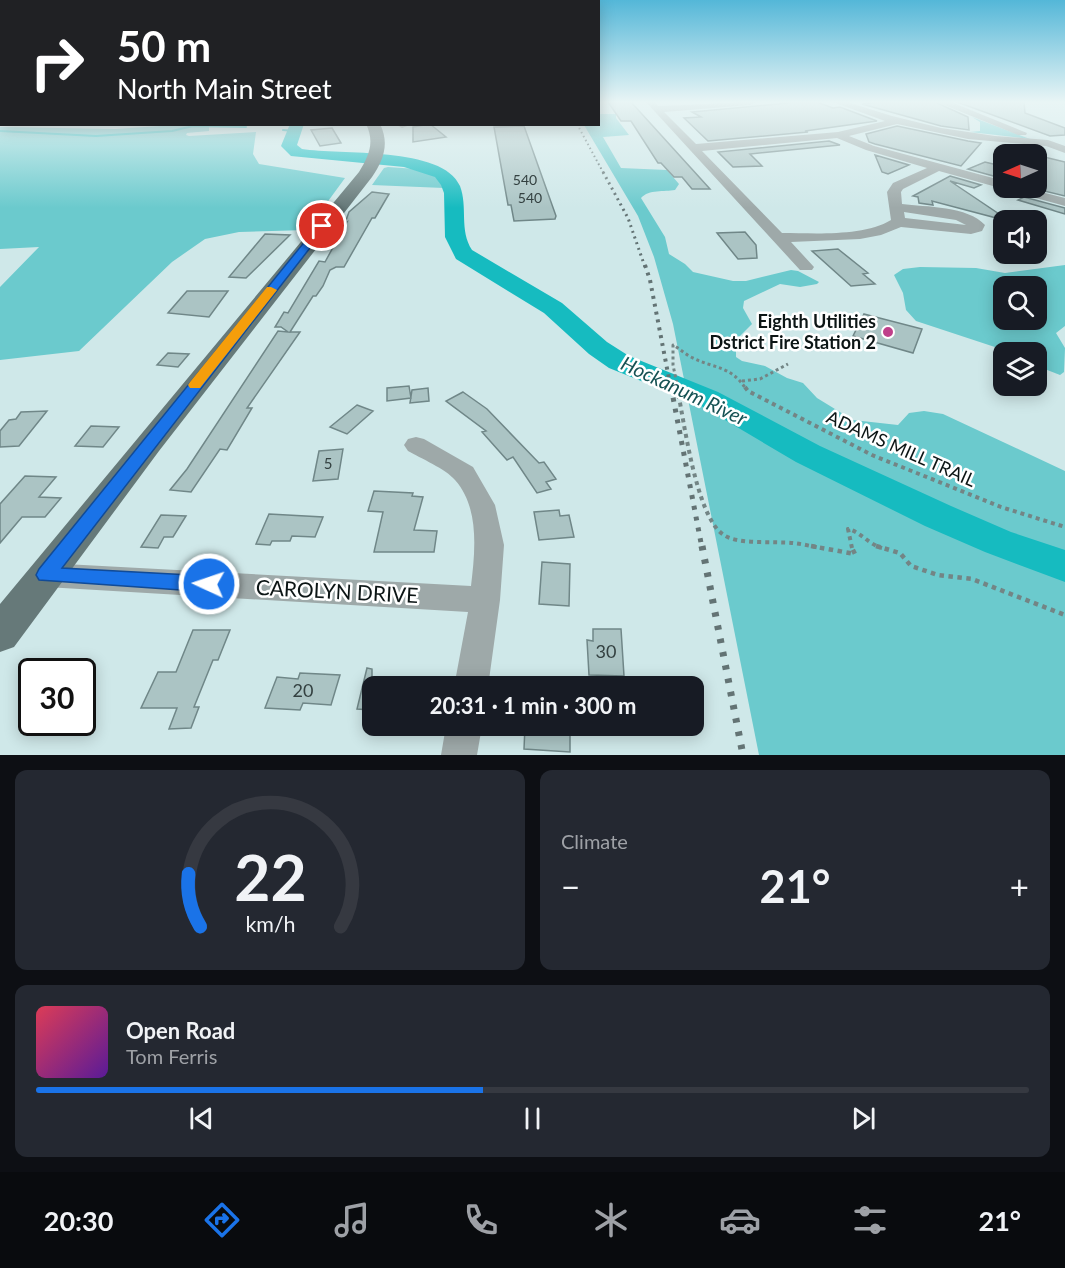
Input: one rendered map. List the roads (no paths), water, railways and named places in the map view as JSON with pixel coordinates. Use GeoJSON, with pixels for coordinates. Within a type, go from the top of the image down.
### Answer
{"type":"FeatureCollection","features":[{"type":"Feature","properties":{"kind":"main road"},"geometry":{"type":"LineString","coordinates":[[0,634],[148,444],[375,160],[380,142],[378,137]]}},
{"type":"Feature","properties":{"kind":"street"},"geometry":{"type":"LineString","coordinates":[[683,137],[806,267]]}},
{"type":"Feature","properties":{"kind":"street"},"geometry":{"type":"LineString","coordinates":[[693,148],[813,137]]}},
{"type":"Feature","properties":{"kind":"street"},"geometry":{"type":"LineString","coordinates":[[843,137],[870,148],[993,182]]}},
{"type":"Feature","properties":{"kind":"street"},"geometry":{"type":"LineString","coordinates":[[996,137],[1048,143],[1065,142]]}},
{"type":"Feature","properties":{"kind":"street"},"geometry":{"type":"LineString","coordinates":[[1033,137],[1065,150]]}},
{"type":"Feature","properties":{"kind":"street"},"geometry":{"type":"LineString","coordinates":[[780,238],[879,232],[892,228],[897,215],[894,192],[898,186],[938,167]]}},
{"type":"Feature","properties":{"kind":"street"},"geometry":{"type":"LineString","coordinates":[[1047,197],[1065,202]]}},
{"type":"Feature","properties":{"kind":"street"},"geometry":{"type":"LineString","coordinates":[[416,445],[464,473],[482,505],[490,545],[485,600],[473,676]]}},
{"type":"Feature","properties":{"kind":"street","name":"CAROLYN DRIVE"},"geometry":{"type":"LineString","coordinates":[[46,575],[485,600]]}},
{"type":"Feature","properties":{"kind":"street"},"geometry":{"type":"LineString","coordinates":[[459,755],[462,736]]}},
{"type":"Feature","properties":{"kind":"waterway","name":"Hockanum River"},"geometry":{"type":"LineString","coordinates":[[292,137],[289,146],[297,153],[404,162],[441,174],[450,184],[453,193],[454,228],[464,254],[553,308],[598,348],[619,362],[708,398],[808,454],[938,516],[998,542],[1065,566]]}},
{"type":"Feature","properties":{"kind":"railway"},"geometry":{"type":"LineString","coordinates":[[584,137],[604,174]]}},
{"type":"Feature","properties":{"kind":"railway"},"geometry":{"type":"LineString","coordinates":[[603,172],[628,218],[645,267]]}},
{"type":"Feature","properties":{"kind":"railway"},"geometry":{"type":"LineString","coordinates":[[645,265],[650,280],[671,389]]}},
{"type":"Feature","properties":{"kind":"railway"},"geometry":{"type":"LineString","coordinates":[[671,387],[702,548]]}},
{"type":"Feature","properties":{"kind":"railway"},"geometry":{"type":"LineString","coordinates":[[702,546],[743,755]]}},
{"type":"Feature","properties":{"kind":"place","name":"Eighth Utilities Dstrict Fire Station 2"},"geometry":{"type":"Point","coordinates":[888,332]}}]}
